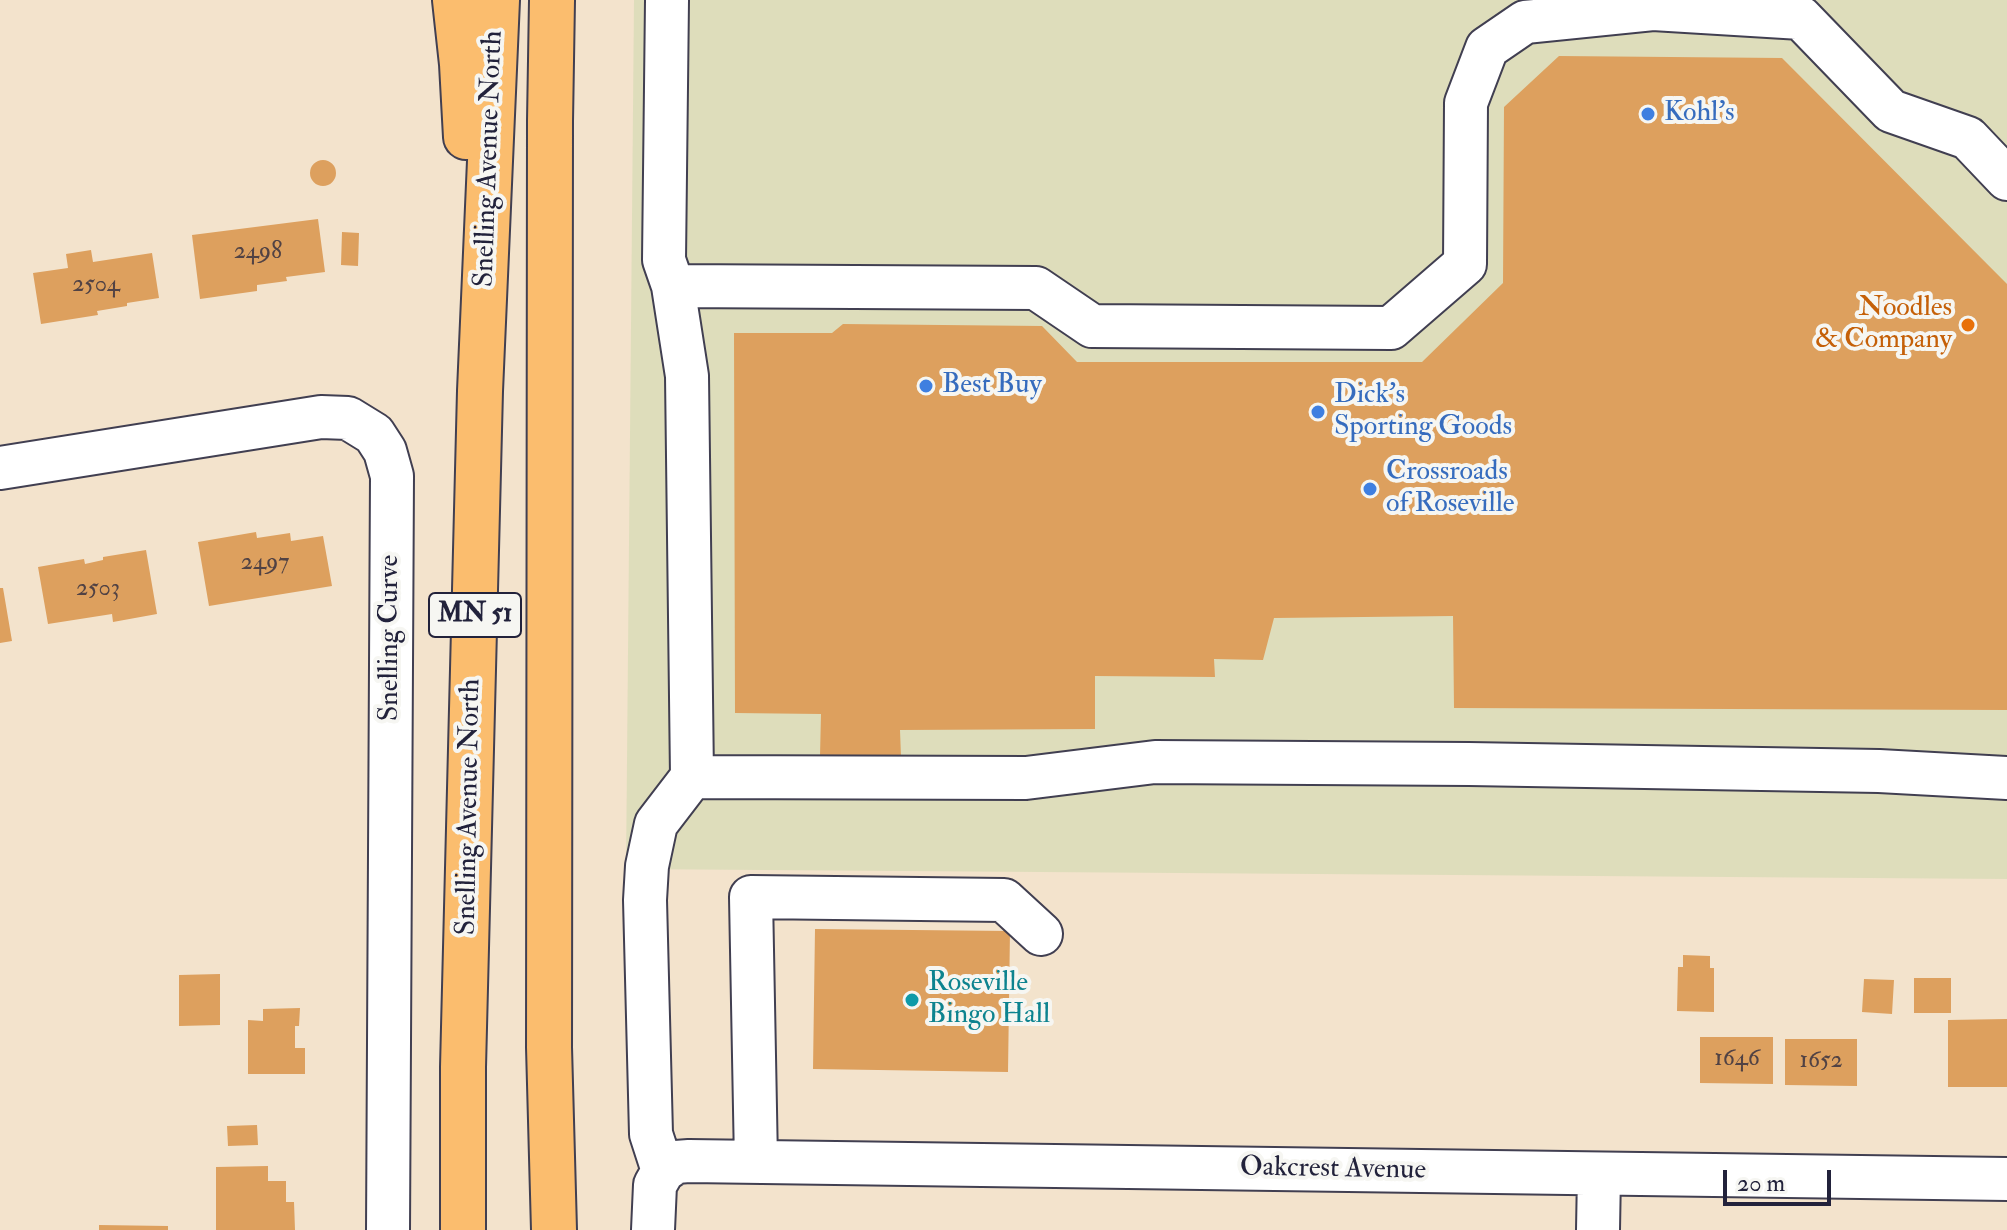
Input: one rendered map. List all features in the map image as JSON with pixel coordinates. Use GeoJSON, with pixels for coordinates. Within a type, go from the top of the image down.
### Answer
{"type":"FeatureCollection","features":[{"type":"Feature","properties":{"kind":"highway"},"geometry":{"type":"LineString","coordinates":[[455,0],[462,64],[480,391]]}},
{"type":"Feature","properties":{"kind":"highway","name":"Snelling Avenue North"},"geometry":{"type":"LineString","coordinates":[[463,1230],[463,1067],[480,391],[497,0]]}},
{"type":"Feature","properties":{"kind":"highway","name":"Snelling Avenue North"},"geometry":{"type":"LineString","coordinates":[[552,0],[549,1047],[554,1230]]}},
{"type":"Feature","properties":{"kind":"highway"},"geometry":{"type":"LineString","coordinates":[[550,121],[584,0]]}},
{"type":"Feature","properties":{"kind":"street"},"geometry":{"type":"LineString","coordinates":[[653,1230],[655,1185],[663,1171],[651,1134],[645,900],[647,866],[656,824],[692,777],[687,376],[673,286],[664,260],[667,0]]}},
{"type":"Feature","properties":{"kind":"street"},"geometry":{"type":"LineString","coordinates":[[673,286],[1036,288],[1092,326],[1391,328],[1465,264],[1466,103],[1487,48],[1525,22],[1653,4],[1801,18],[1891,111],[1968,138],[2007,179]]}},
{"type":"Feature","properties":{"kind":"street","name":"Snelling Curve"},"geometry":{"type":"LineString","coordinates":[[0,468],[321,417],[348,418],[374,434],[385,451],[392,476],[388,1230]]}},
{"type":"Feature","properties":{"kind":"street"},"geometry":{"type":"LineString","coordinates":[[692,777],[1026,778],[1155,762],[1186,762],[1863,771],[2007,778]]}},
{"type":"Feature","properties":{"kind":"street"},"geometry":{"type":"LineString","coordinates":[[756,1162],[751,897],[1004,900],[1041,934]]}},
{"type":"Feature","properties":{"kind":"street","name":"Oakcrest Avenue"},"geometry":{"type":"LineString","coordinates":[[663,1171],[676,1162],[756,1162],[2007,1179]]}},
{"type":"Feature","properties":{"kind":"street"},"geometry":{"type":"LineString","coordinates":[[1598,1230],[1599,1174]]}},
{"type":"Feature","properties":{"kind":"shaded area","name":"Crossroads of Roseville"},"geometry":{"type":"Polygon","coordinates":[[[634,0],[2007,0],[2007,879],[626,869],[634,0]]]}},
{"type":"Feature","properties":{"kind":"building","name":"Crossroads of Roseville"},"geometry":{"type":"Polygon","coordinates":[[[1559,56],[1782,58],[2007,284],[2007,710],[1454,708],[1453,616],[1274,618],[1263,660],[1214,659],[1215,677],[1095,676],[1095,729],[900,730],[901,757],[820,756],[821,714],[735,713],[734,333],[832,333],[843,324],[1042,326],[1077,362],[1422,362],[1503,283],[1504,107],[1559,56]]]}},
{"type":"Feature","properties":{"kind":"building"},"geometry":{"type":"Polygon","coordinates":[[[323,160],[332,164],[336,173],[332,182],[323,186],[314,182],[310,173],[314,164],[323,160]]]}},
{"type":"Feature","properties":{"kind":"building"},"geometry":{"type":"Polygon","coordinates":[[[318,219],[325,272],[286,277],[287,281],[257,285],[257,291],[200,299],[192,235],[318,219]]]}},
{"type":"Feature","properties":{"kind":"building"},"geometry":{"type":"Polygon","coordinates":[[[342,232],[359,233],[358,266],[341,265],[342,232]]]}},
{"type":"Feature","properties":{"kind":"building"},"geometry":{"type":"Polygon","coordinates":[[[91,250],[93,262],[152,253],[159,298],[97,311],[98,315],[41,324],[33,273],[68,268],[66,254],[91,250]]]}},
{"type":"Feature","properties":{"kind":"building"},"geometry":{"type":"Polygon","coordinates":[[[256,532],[257,538],[290,533],[291,541],[323,536],[332,586],[209,606],[198,542],[256,532]]]}},
{"type":"Feature","properties":{"kind":"building"},"geometry":{"type":"Polygon","coordinates":[[[146,550],[157,614],[113,622],[112,614],[48,624],[38,567],[84,559],[85,564],[103,560],[103,557],[146,550]]]}},
{"type":"Feature","properties":{"kind":"building"},"geometry":{"type":"Polygon","coordinates":[[[0,588],[3,588],[12,641],[0,643],[0,588]]]}},
{"type":"Feature","properties":{"kind":"building","name":"Roseville Bingo Hall"},"geometry":{"type":"Polygon","coordinates":[[[815,929],[1010,931],[1008,1072],[813,1069],[815,929]]]}},
{"type":"Feature","properties":{"kind":"building"},"geometry":{"type":"Polygon","coordinates":[[[1683,955],[1710,956],[1710,968],[1714,968],[1714,1012],[1677,1011],[1678,967],[1683,967],[1683,955]]]}},
{"type":"Feature","properties":{"kind":"building"},"geometry":{"type":"Polygon","coordinates":[[[220,974],[220,1025],[179,1026],[179,975],[220,974]]]}},
{"type":"Feature","properties":{"kind":"building"},"geometry":{"type":"Polygon","coordinates":[[[1914,978],[1951,978],[1951,1013],[1914,1013],[1914,978]]]}},
{"type":"Feature","properties":{"kind":"building"},"geometry":{"type":"Polygon","coordinates":[[[1864,979],[1894,980],[1892,1014],[1862,1012],[1864,979]]]}},
{"type":"Feature","properties":{"kind":"building"},"geometry":{"type":"Polygon","coordinates":[[[300,1008],[299,1026],[295,1026],[295,1048],[305,1048],[305,1074],[248,1074],[248,1020],[263,1021],[263,1009],[300,1008]]]}},
{"type":"Feature","properties":{"kind":"building"},"geometry":{"type":"Polygon","coordinates":[[[2007,1019],[2007,1087],[1948,1087],[1948,1020],[2007,1019]]]}},
{"type":"Feature","properties":{"kind":"building"},"geometry":{"type":"Polygon","coordinates":[[[1700,1037],[1773,1037],[1773,1084],[1700,1083],[1700,1037]]]}},
{"type":"Feature","properties":{"kind":"building"},"geometry":{"type":"Polygon","coordinates":[[[1785,1039],[1857,1039],[1857,1086],[1785,1085],[1785,1039]]]}},
{"type":"Feature","properties":{"kind":"building"},"geometry":{"type":"Polygon","coordinates":[[[257,1125],[258,1145],[228,1146],[227,1126],[257,1125]]]}},
{"type":"Feature","properties":{"kind":"building"},"geometry":{"type":"Polygon","coordinates":[[[268,1166],[268,1181],[286,1181],[286,1202],[294,1202],[295,1230],[216,1230],[216,1167],[268,1166]]]}},
{"type":"Feature","properties":{"kind":"building"},"geometry":{"type":"Polygon","coordinates":[[[99,1225],[168,1226],[168,1230],[99,1230],[99,1225]]]}},
{"type":"Feature","properties":{"kind":"place","name":"Kohl's"},"geometry":{"type":"Point","coordinates":[1648,114]}},
{"type":"Feature","properties":{"kind":"place","name":"Noodles & Company"},"geometry":{"type":"Point","coordinates":[1968,325]}},
{"type":"Feature","properties":{"kind":"place","name":"Best Buy"},"geometry":{"type":"Point","coordinates":[926,386]}},
{"type":"Feature","properties":{"kind":"place","name":"Dick's Sporting Goods"},"geometry":{"type":"Point","coordinates":[1318,412]}},
{"type":"Feature","properties":{"kind":"place","name":"Crossroads of Roseville"},"geometry":{"type":"Point","coordinates":[1370,489]}},
{"type":"Feature","properties":{"kind":"place","name":"Roseville Bingo Hall"},"geometry":{"type":"Point","coordinates":[912,1000]}}]}
